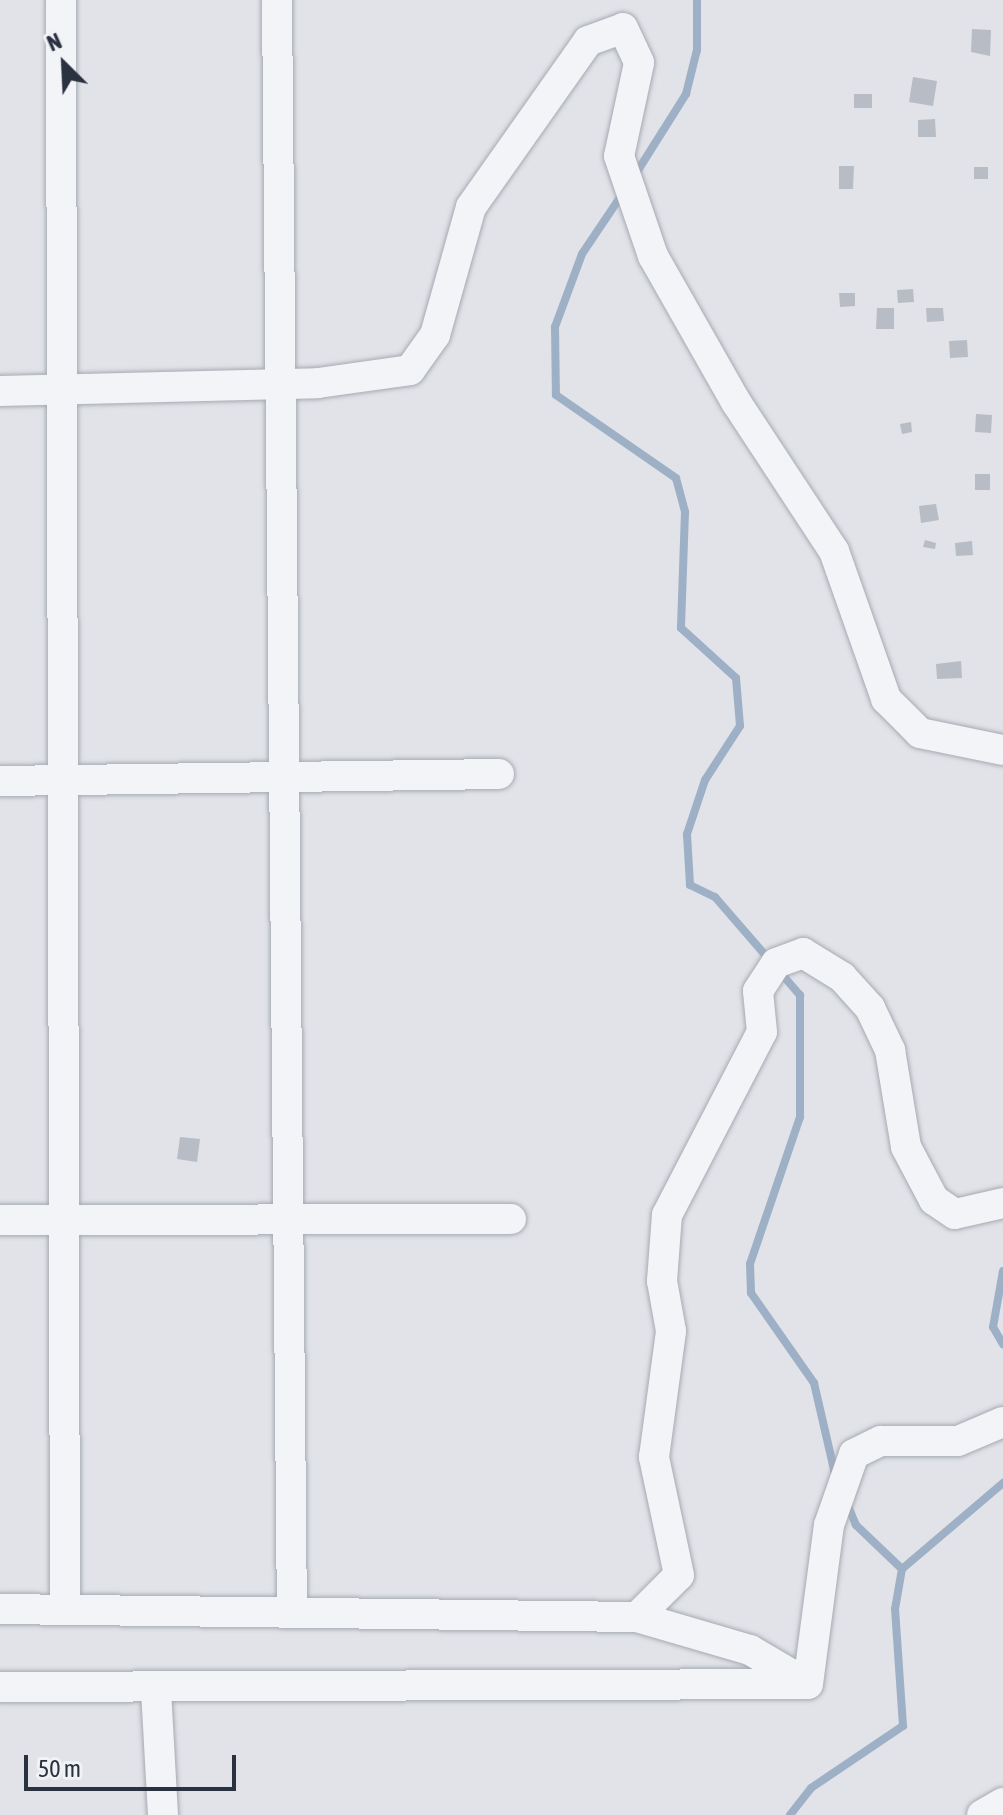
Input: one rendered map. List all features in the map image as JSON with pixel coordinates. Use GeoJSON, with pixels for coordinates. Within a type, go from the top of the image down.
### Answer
{"type":"FeatureCollection","features":[{"type":"Feature","properties":{"kind":"street"},"geometry":{"type":"LineString","coordinates":[[61,0],[66,391],[65,1610]]}},
{"type":"Feature","properties":{"kind":"street"},"geometry":{"type":"LineString","coordinates":[[277,0],[292,1611]]}},
{"type":"Feature","properties":{"kind":"street"},"geometry":{"type":"LineString","coordinates":[[0,391],[282,384],[410,370],[435,335],[471,207],[588,41],[623,28],[639,63],[619,156],[653,256],[736,402],[834,551],[886,699],[920,733],[1003,750]]}},
{"type":"Feature","properties":{"kind":"street"},"geometry":{"type":"LineString","coordinates":[[0,781],[499,774]]}},
{"type":"Feature","properties":{"kind":"street"},"geometry":{"type":"LineString","coordinates":[[637,1617],[679,1575],[654,1457],[671,1331],[662,1281],[667,1215],[762,1032],[758,991],[776,963],[803,953],[842,977],[870,1008],[890,1050],[906,1147],[934,1200],[955,1214],[1003,1203]]}},
{"type":"Feature","properties":{"kind":"street"},"geometry":{"type":"LineString","coordinates":[[0,1220],[511,1219]]}},
{"type":"Feature","properties":{"kind":"street"},"geometry":{"type":"LineString","coordinates":[[808,1684],[829,1525],[854,1454],[881,1441],[958,1441],[1003,1422]]}},
{"type":"Feature","properties":{"kind":"street"},"geometry":{"type":"LineString","coordinates":[[0,1609],[637,1617],[750,1650],[808,1684]]}},
{"type":"Feature","properties":{"kind":"street"},"geometry":{"type":"LineString","coordinates":[[0,1687],[156,1690],[808,1684]]}},
{"type":"Feature","properties":{"kind":"street"},"geometry":{"type":"LineString","coordinates":[[156,1690],[163,1815]]}},
{"type":"Feature","properties":{"kind":"street"},"geometry":{"type":"LineString","coordinates":[[982,1815],[1003,1803]]}},
{"type":"Feature","properties":{"kind":"building"},"geometry":{"type":"Polygon","coordinates":[[[972,29],[991,30],[990,56],[971,52],[972,29]]]}},
{"type":"Feature","properties":{"kind":"building"},"geometry":{"type":"Polygon","coordinates":[[[913,77],[937,81],[933,106],[909,102],[913,77]]]}},
{"type":"Feature","properties":{"kind":"building"},"geometry":{"type":"Polygon","coordinates":[[[854,94],[872,94],[872,108],[854,108],[854,94]]]}},
{"type":"Feature","properties":{"kind":"building"},"geometry":{"type":"Polygon","coordinates":[[[935,119],[936,137],[918,137],[918,120],[935,119]]]}},
{"type":"Feature","properties":{"kind":"building"},"geometry":{"type":"Polygon","coordinates":[[[839,166],[854,166],[853,189],[839,189],[839,166]]]}},
{"type":"Feature","properties":{"kind":"building"},"geometry":{"type":"Polygon","coordinates":[[[974,167],[988,167],[988,179],[974,179],[974,167]]]}},
{"type":"Feature","properties":{"kind":"building"},"geometry":{"type":"Polygon","coordinates":[[[913,289],[914,302],[898,303],[897,290],[913,289]]]}},
{"type":"Feature","properties":{"kind":"building"},"geometry":{"type":"Polygon","coordinates":[[[839,293],[855,293],[855,306],[840,307],[839,293]]]}},
{"type":"Feature","properties":{"kind":"building"},"geometry":{"type":"Polygon","coordinates":[[[877,308],[894,308],[894,329],[876,329],[877,308]]]}},
{"type":"Feature","properties":{"kind":"building"},"geometry":{"type":"Polygon","coordinates":[[[926,308],[943,308],[944,321],[927,322],[926,308]]]}},
{"type":"Feature","properties":{"kind":"building"},"geometry":{"type":"Polygon","coordinates":[[[967,340],[968,357],[950,358],[949,341],[967,340]]]}},
{"type":"Feature","properties":{"kind":"building"},"geometry":{"type":"Polygon","coordinates":[[[976,414],[992,415],[991,433],[975,432],[976,414]]]}},
{"type":"Feature","properties":{"kind":"building"},"geometry":{"type":"Polygon","coordinates":[[[911,422],[912,432],[902,434],[900,424],[911,422]]]}},
{"type":"Feature","properties":{"kind":"building"},"geometry":{"type":"Polygon","coordinates":[[[975,474],[990,474],[990,490],[975,490],[975,474]]]}},
{"type":"Feature","properties":{"kind":"building"},"geometry":{"type":"Polygon","coordinates":[[[936,504],[939,520],[921,523],[919,506],[936,504]]]}},
{"type":"Feature","properties":{"kind":"building"},"geometry":{"type":"Polygon","coordinates":[[[925,540],[936,543],[935,549],[923,547],[925,540]]]}},
{"type":"Feature","properties":{"kind":"building"},"geometry":{"type":"Polygon","coordinates":[[[972,541],[973,555],[956,556],[955,543],[972,541]]]}},
{"type":"Feature","properties":{"kind":"building"},"geometry":{"type":"Polygon","coordinates":[[[961,661],[962,678],[937,679],[936,664],[961,661]]]}},
{"type":"Feature","properties":{"kind":"building"},"geometry":{"type":"Polygon","coordinates":[[[180,1137],[200,1139],[197,1162],[177,1159],[180,1137]]]}},
{"type":"Feature","properties":{"kind":"waterway"},"geometry":{"type":"LineString","coordinates":[[635,175],[686,94],[697,50],[697,0]]}},
{"type":"Feature","properties":{"kind":"waterway"},"geometry":{"type":"LineString","coordinates":[[623,193],[582,254],[555,327],[556,395],[676,478],[685,512],[681,628],[736,678],[740,726],[705,780],[687,834],[690,885],[715,897],[800,995],[800,1117],[750,1264],[751,1293],[814,1383],[836,1478]]}},
{"type":"Feature","properties":{"kind":"waterway"},"geometry":{"type":"LineString","coordinates":[[1003,1271],[993,1327],[1003,1344]]}},
{"type":"Feature","properties":{"kind":"waterway"},"geometry":{"type":"LineString","coordinates":[[902,1569],[1003,1483]]}},
{"type":"Feature","properties":{"kind":"waterway"},"geometry":{"type":"LineString","coordinates":[[790,1815],[811,1788],[903,1726],[895,1609],[902,1569],[856,1525],[846,1502]]}}]}
